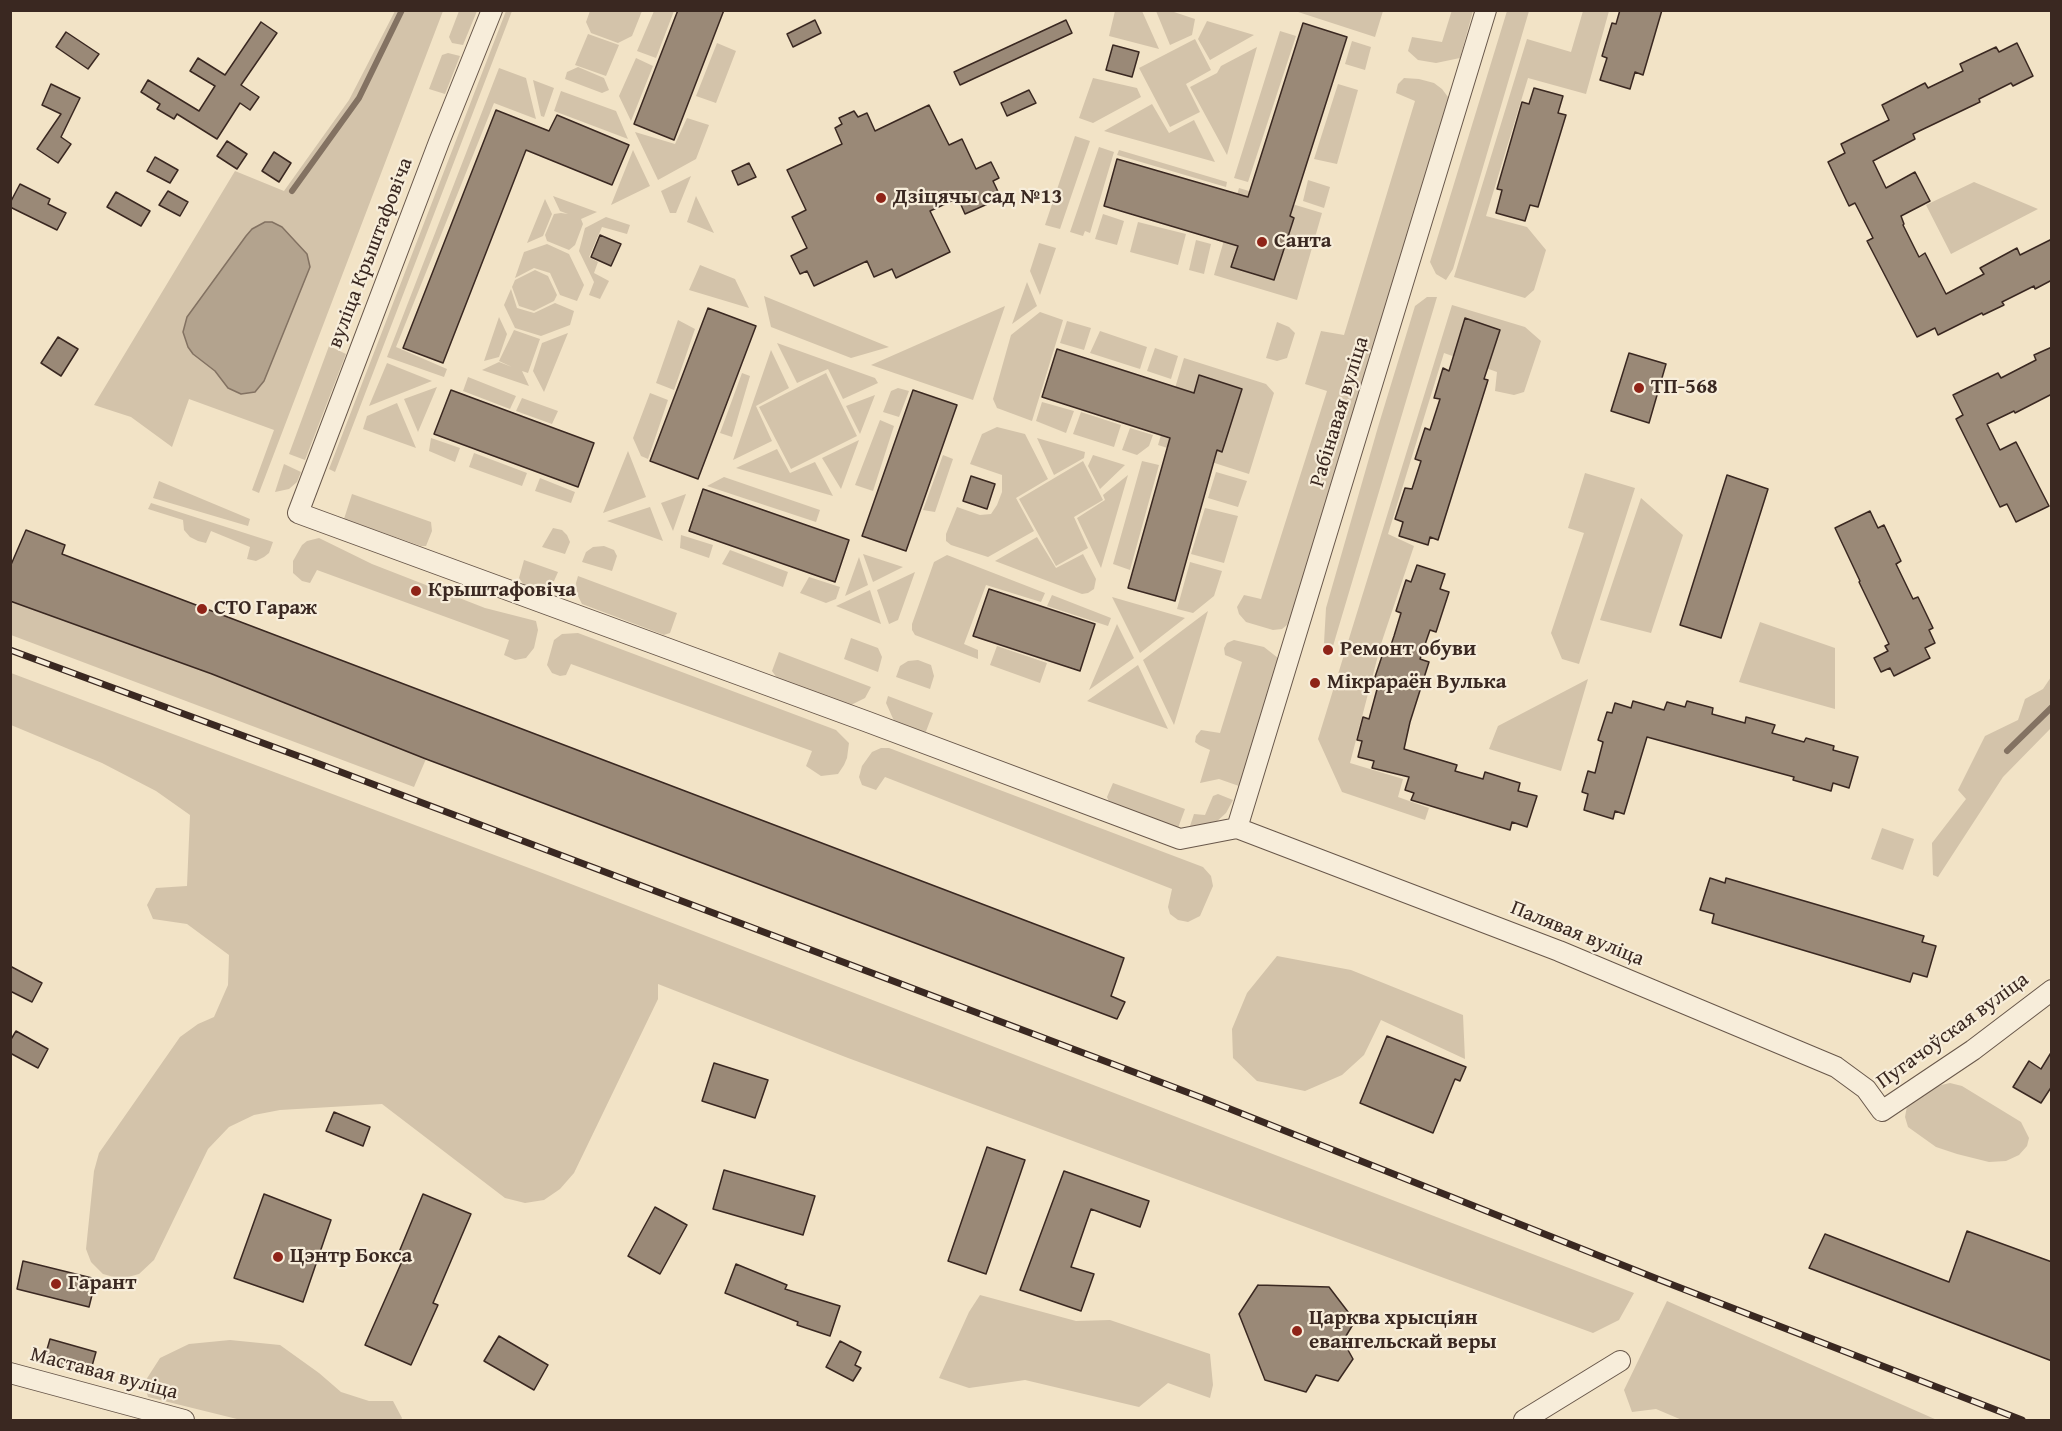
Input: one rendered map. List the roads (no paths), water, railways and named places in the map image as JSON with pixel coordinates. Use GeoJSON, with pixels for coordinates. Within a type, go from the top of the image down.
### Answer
{"type":"FeatureCollection","features":[{"type":"Feature","properties":{"kind":"street","name":"вуліца Крыштафовіча"},"geometry":{"type":"LineString","coordinates":[[492,10],[439,142],[298,513],[1180,839],[1237,828]]}},
{"type":"Feature","properties":{"kind":"street","name":"Рабінавая вуліца"},"geometry":{"type":"LineString","coordinates":[[1237,828],[1486,10]]}},
{"type":"Feature","properties":{"kind":"street","name":"Палявая вуліца"},"geometry":{"type":"LineString","coordinates":[[1237,828],[1559,951],[1836,1066],[1866,1089],[1882,1111]]}},
{"type":"Feature","properties":{"kind":"street","name":"Пугачоўская вуліца"},"geometry":{"type":"LineString","coordinates":[[1882,1111],[1973,1050],[2052,990]]}},
{"type":"Feature","properties":{"kind":"street"},"geometry":{"type":"LineString","coordinates":[[1524,1420],[1620,1361]]}},
{"type":"Feature","properties":{"kind":"street","name":"Маставая вуліца"},"geometry":{"type":"LineString","coordinates":[[10,1373],[184,1420]]}},
{"type":"Feature","properties":{"kind":"waterway"},"geometry":{"type":"LineString","coordinates":[[292,191],[359,98],[402,10]]}},
{"type":"Feature","properties":{"kind":"waterway"},"geometry":{"type":"LineString","coordinates":[[2007,751],[2052,707]]}},
{"type":"Feature","properties":{"kind":"railway"},"geometry":{"type":"LineString","coordinates":[[10,650],[309,760],[1205,1099],[1660,1280],[2022,1420]]}},
{"type":"Feature","properties":{"kind":"place","name":"Дзіцячы сад №13"},"geometry":{"type":"Point","coordinates":[881,198]}},
{"type":"Feature","properties":{"kind":"place","name":"Санта"},"geometry":{"type":"Point","coordinates":[1262,242]}},
{"type":"Feature","properties":{"kind":"place","name":"ТП-568"},"geometry":{"type":"Point","coordinates":[1639,388]}},
{"type":"Feature","properties":{"kind":"place","name":"Крыштафовіча"},"geometry":{"type":"Point","coordinates":[416,591]}},
{"type":"Feature","properties":{"kind":"place","name":"СТО Гараж"},"geometry":{"type":"Point","coordinates":[202,609]}},
{"type":"Feature","properties":{"kind":"place","name":"Ремонт обуви"},"geometry":{"type":"Point","coordinates":[1328,650]}},
{"type":"Feature","properties":{"kind":"place","name":"Мікрараён Вулька"},"geometry":{"type":"Point","coordinates":[1315,683]}},
{"type":"Feature","properties":{"kind":"place","name":"Цэнтр Бокса"},"geometry":{"type":"Point","coordinates":[278,1257]}},
{"type":"Feature","properties":{"kind":"place","name":"Гарант"},"geometry":{"type":"Point","coordinates":[56,1284]}},
{"type":"Feature","properties":{"kind":"place","name":"Царква хрысціян евангельскай веры"},"geometry":{"type":"Point","coordinates":[1297,1331]}}]}
